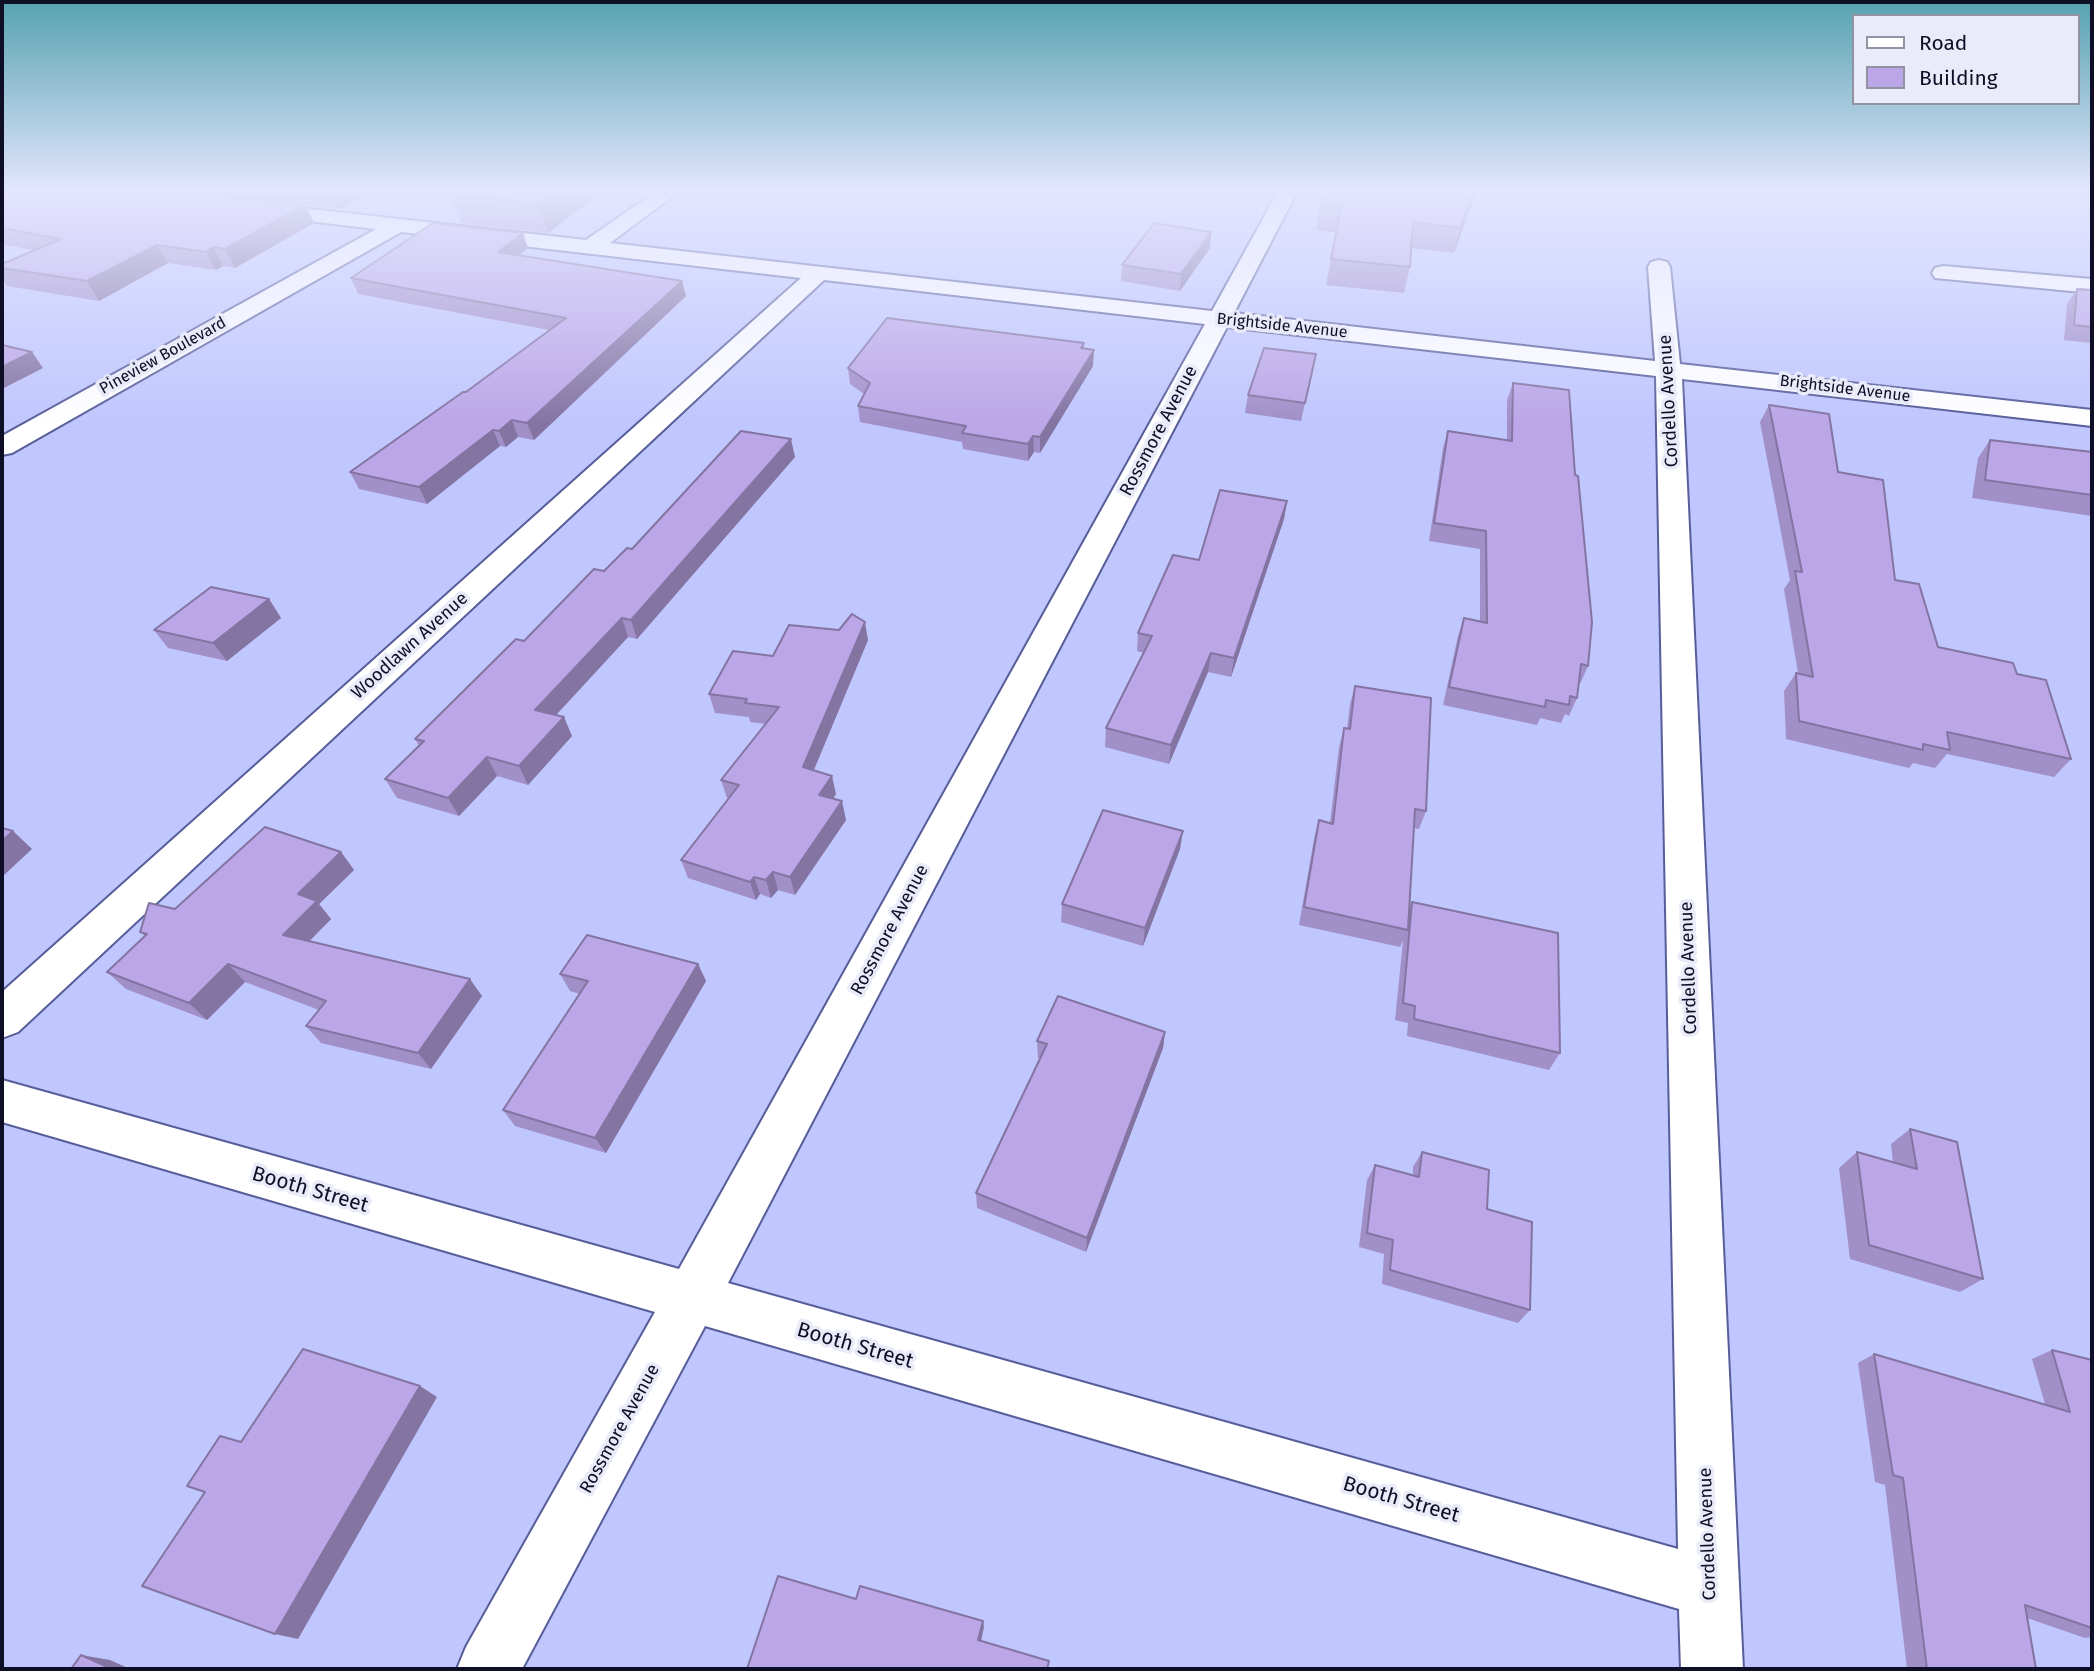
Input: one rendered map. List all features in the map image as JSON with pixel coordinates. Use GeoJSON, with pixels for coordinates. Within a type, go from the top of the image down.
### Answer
{"type":"FeatureCollection","features":[{"type":"Feature","properties":{"kind":"street","name":"Pineview Boulevard"},"geometry":{"type":"LineString","coordinates":[[2,447],[321,268]]}},
{"type":"Feature","properties":{"kind":"street","name":"Brightside Avenue"},"geometry":{"type":"LineString","coordinates":[[767,268],[2092,418]]}},
{"type":"Feature","properties":{"kind":"street","name":"Rossmore Avenue"},"geometry":{"type":"LineString","coordinates":[[488,1669],[691,1299],[1247,268]]}},
{"type":"Feature","properties":{"kind":"street","name":"Cordello Avenue"},"geometry":{"type":"LineString","coordinates":[[1659,268],[1669,369],[1712,1669]]}},
{"type":"Feature","properties":{"kind":"street"},"geometry":{"type":"LineString","coordinates":[[1943,273],[2092,286]]}},
{"type":"Feature","properties":{"kind":"street","name":"Woodlawn Avenue"},"geometry":{"type":"LineString","coordinates":[[2,1018],[818,274]]}},
{"type":"Feature","properties":{"kind":"street","name":"Booth Street"},"geometry":{"type":"LineString","coordinates":[[2,1101],[1710,1588]]}},
{"type":"Feature","properties":{"kind":"building"},"geometry":{"type":"Polygon","coordinates":[[[2,268],[112,268],[87,281],[2,268]]]}},
{"type":"Feature","properties":{"kind":"building"},"geometry":{"type":"Polygon","coordinates":[[[366,268],[599,268],[682,281],[527,423],[512,420],[499,431],[493,430],[419,487],[350,472],[466,392],[566,318],[351,278],[366,268]]]}},
{"type":"Feature","properties":{"kind":"building"},"geometry":{"type":"Polygon","coordinates":[[[1142,268],[1185,268],[1181,274],[1142,268]]]}},
{"type":"Feature","properties":{"kind":"building"},"geometry":{"type":"Polygon","coordinates":[[[2077,289],[2092,290],[2092,327],[2074,325],[2077,289]]]}},
{"type":"Feature","properties":{"kind":"building"},"geometry":{"type":"Polygon","coordinates":[[[887,318],[1084,343],[1081,348],[1094,350],[1040,437],[1033,436],[1028,444],[962,433],[966,426],[858,406],[870,383],[848,368],[887,318]]]}},
{"type":"Feature","properties":{"kind":"building"},"geometry":{"type":"Polygon","coordinates":[[[2,345],[32,352],[2,367],[2,345]]]}},
{"type":"Feature","properties":{"kind":"building"},"geometry":{"type":"Polygon","coordinates":[[[1264,348],[1316,354],[1305,403],[1248,395],[1264,348]]]}},
{"type":"Feature","properties":{"kind":"building"},"geometry":{"type":"Polygon","coordinates":[[[1513,383],[1569,390],[1575,475],[1578,476],[1592,622],[1588,666],[1581,664],[1577,698],[1570,696],[1569,705],[1546,700],[1545,707],[1449,687],[1464,618],[1487,623],[1486,531],[1434,523],[1448,431],[1512,441],[1513,383]]]}},
{"type":"Feature","properties":{"kind":"building"},"geometry":{"type":"Polygon","coordinates":[[[1769,405],[1829,414],[1838,472],[1883,480],[1895,580],[1919,584],[1938,647],[2013,663],[2017,674],[2046,680],[2071,759],[1947,732],[1950,750],[1923,744],[1923,750],[1799,721],[1796,673],[1813,677],[1795,571],[1802,572],[1769,405]]]}},
{"type":"Feature","properties":{"kind":"building"},"geometry":{"type":"Polygon","coordinates":[[[741,431],[791,439],[631,620],[622,618],[535,710],[564,717],[519,766],[487,757],[448,798],[385,779],[424,741],[415,739],[516,639],[524,641],[594,569],[604,571],[627,548],[632,549],[741,431]]]}},
{"type":"Feature","properties":{"kind":"building"},"geometry":{"type":"Polygon","coordinates":[[[1990,440],[2092,452],[2092,495],[1985,480],[1990,440]]]}},
{"type":"Feature","properties":{"kind":"building"},"geometry":{"type":"Polygon","coordinates":[[[1220,490],[1287,501],[1234,658],[1211,653],[1171,745],[1106,728],[1152,636],[1138,633],[1173,555],[1199,560],[1220,490]]]}},
{"type":"Feature","properties":{"kind":"building"},"geometry":{"type":"Polygon","coordinates":[[[211,587],[269,599],[213,643],[154,630],[211,587]]]}},
{"type":"Feature","properties":{"kind":"building"},"geometry":{"type":"Polygon","coordinates":[[[852,614],[865,622],[803,767],[832,776],[819,795],[842,801],[790,877],[773,872],[766,880],[754,877],[750,882],[681,860],[739,785],[721,780],[779,707],[745,703],[747,699],[709,694],[733,651],[773,656],[789,625],[839,630],[852,614]]]}},
{"type":"Feature","properties":{"kind":"building"},"geometry":{"type":"Polygon","coordinates":[[[1355,686],[1431,698],[1426,811],[1415,809],[1408,930],[1304,907],[1319,820],[1333,824],[1344,728],[1350,729],[1355,686]]]}},
{"type":"Feature","properties":{"kind":"building"},"geometry":{"type":"Polygon","coordinates":[[[1103,810],[1183,831],[1145,928],[1062,904],[1103,810]]]}},
{"type":"Feature","properties":{"kind":"building"},"geometry":{"type":"Polygon","coordinates":[[[265,827],[341,852],[298,894],[317,901],[283,935],[470,979],[418,1053],[306,1026],[326,1001],[228,964],[189,1003],[107,972],[147,934],[140,932],[149,903],[175,909],[265,827]]]}},
{"type":"Feature","properties":{"kind":"building"},"geometry":{"type":"Polygon","coordinates":[[[2,828],[13,831],[2,841],[2,828]]]}},
{"type":"Feature","properties":{"kind":"building"},"geometry":{"type":"Polygon","coordinates":[[[1412,902],[1558,933],[1560,1053],[1414,1019],[1415,1006],[1403,1003],[1412,902]]]}},
{"type":"Feature","properties":{"kind":"building"},"geometry":{"type":"Polygon","coordinates":[[[587,935],[698,964],[595,1138],[503,1110],[588,981],[560,974],[587,935]]]}},
{"type":"Feature","properties":{"kind":"building"},"geometry":{"type":"Polygon","coordinates":[[[1058,996],[1165,1032],[1087,1238],[976,1193],[1047,1044],[1037,1041],[1058,996]]]}},
{"type":"Feature","properties":{"kind":"building"},"geometry":{"type":"Polygon","coordinates":[[[1910,1129],[1957,1142],[1983,1279],[1869,1245],[1857,1152],[1917,1169],[1910,1129]]]}},
{"type":"Feature","properties":{"kind":"building"},"geometry":{"type":"Polygon","coordinates":[[[1422,1152],[1489,1170],[1487,1209],[1532,1222],[1530,1310],[1390,1270],[1393,1240],[1367,1233],[1375,1165],[1419,1177],[1422,1152]]]}},
{"type":"Feature","properties":{"kind":"building"},"geometry":{"type":"Polygon","coordinates":[[[303,1349],[420,1386],[275,1634],[142,1586],[205,1492],[187,1486],[220,1436],[241,1442],[303,1349]]]}},
{"type":"Feature","properties":{"kind":"building"},"geometry":{"type":"Polygon","coordinates":[[[2052,1350],[2092,1360],[2092,1628],[2025,1605],[2036,1669],[1927,1669],[1903,1478],[1893,1475],[1874,1354],[2070,1412],[2052,1350]]]}},
{"type":"Feature","properties":{"kind":"building"},"geometry":{"type":"Polygon","coordinates":[[[778,1576],[856,1599],[860,1586],[983,1621],[978,1640],[1049,1661],[1047,1669],[747,1669],[778,1576]]]}},
{"type":"Feature","properties":{"kind":"building"},"geometry":{"type":"Polygon","coordinates":[[[81,1655],[112,1669],[71,1669],[81,1655]]]}}]}
